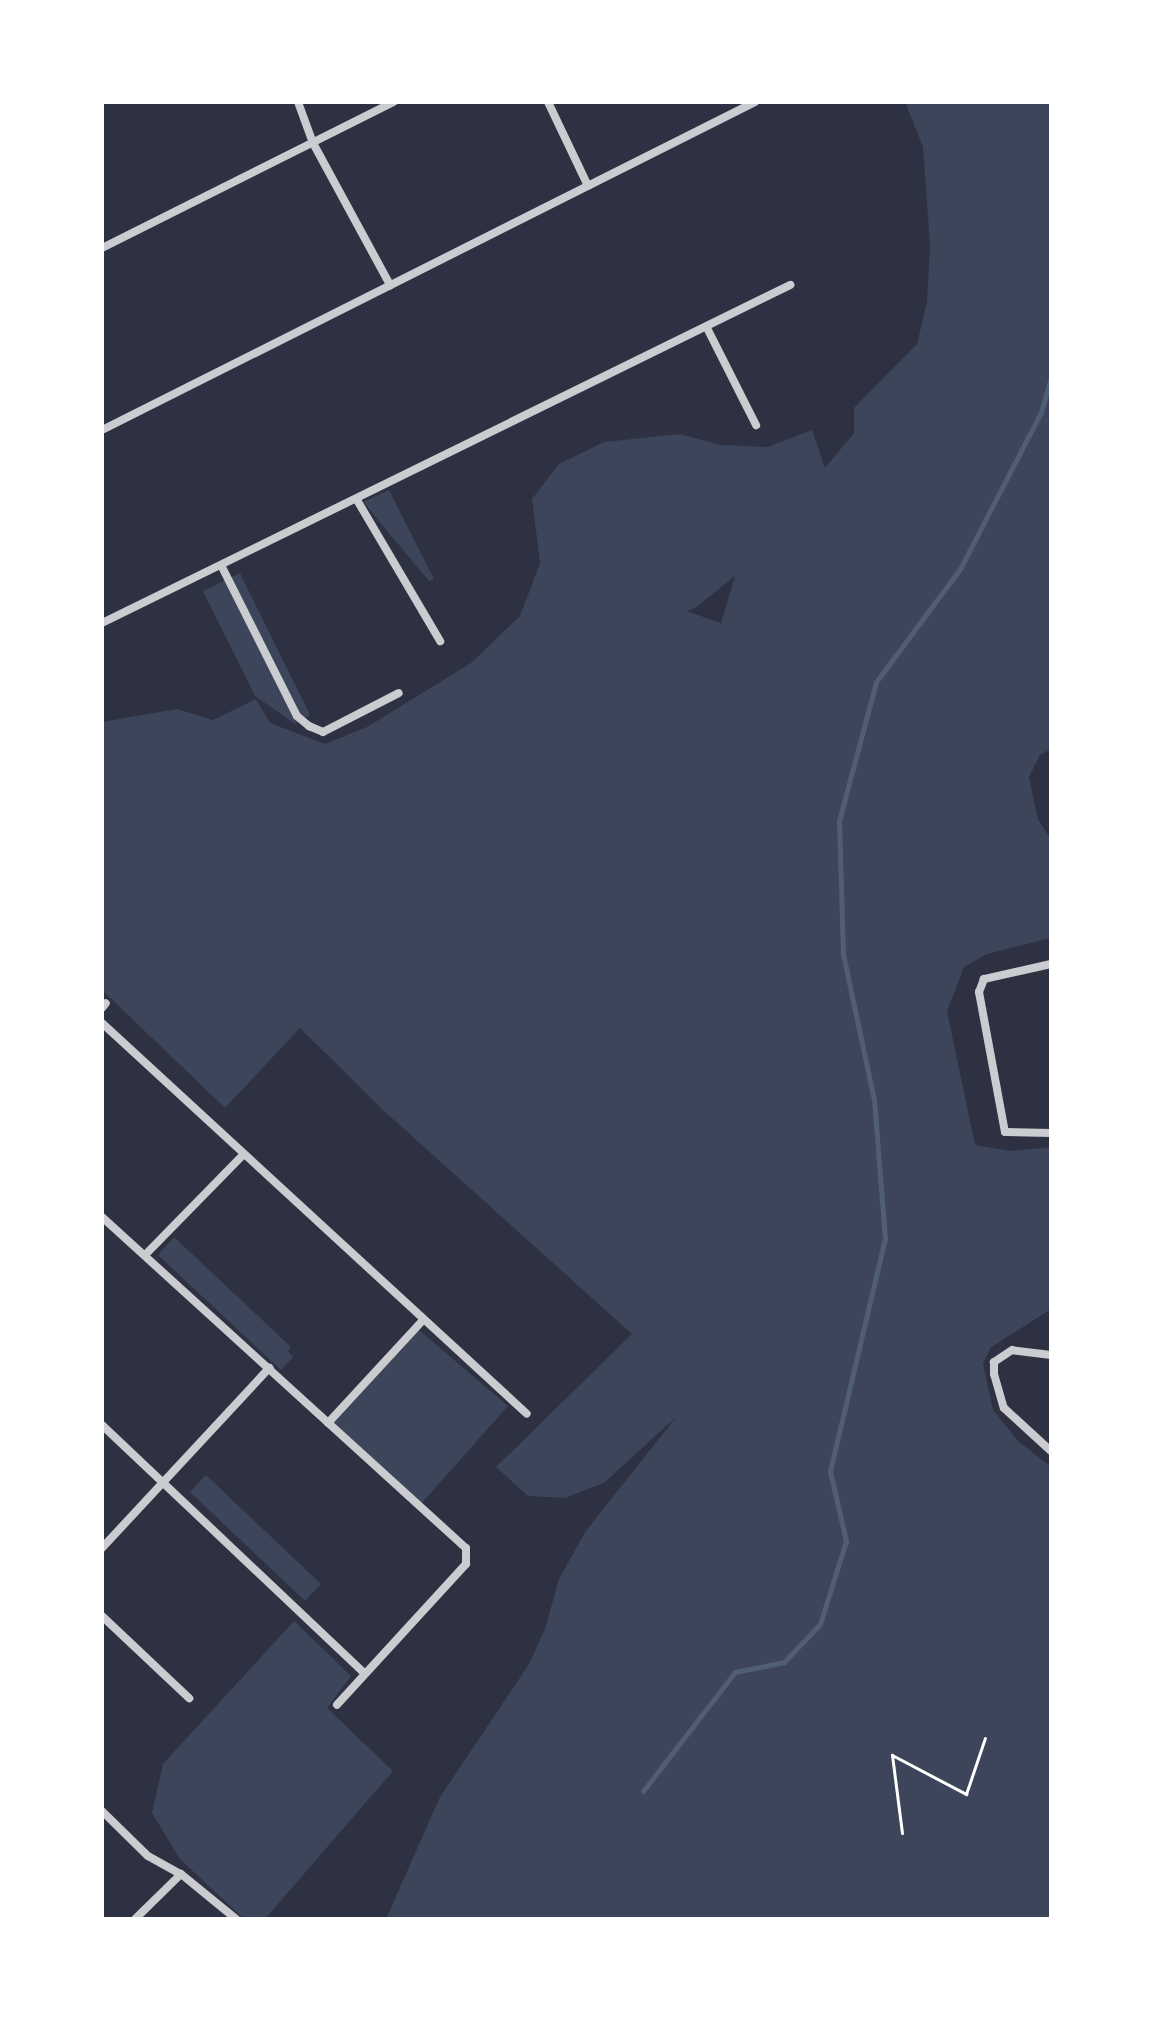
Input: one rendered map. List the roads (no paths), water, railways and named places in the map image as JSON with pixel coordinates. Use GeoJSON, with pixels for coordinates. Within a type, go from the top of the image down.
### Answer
{"type":"FeatureCollection","features":[{"type":"Feature","properties":{"kind":"street"},"geometry":{"type":"LineString","coordinates":[[298,102],[313,143],[390,285]]}},
{"type":"Feature","properties":{"kind":"street"},"geometry":{"type":"LineString","coordinates":[[102,248],[394,102]]}},
{"type":"Feature","properties":{"kind":"street"},"geometry":{"type":"LineString","coordinates":[[548,102],[588,186]]}},
{"type":"Feature","properties":{"kind":"street"},"geometry":{"type":"LineString","coordinates":[[102,430],[755,102]]}},
{"type":"Feature","properties":{"kind":"street"},"geometry":{"type":"LineString","coordinates":[[102,623],[790,285]]}},
{"type":"Feature","properties":{"kind":"street"},"geometry":{"type":"LineString","coordinates":[[707,328],[756,425]]}},
{"type":"Feature","properties":{"kind":"street"},"geometry":{"type":"LineString","coordinates":[[357,500],[440,641]]}},
{"type":"Feature","properties":{"kind":"street"},"geometry":{"type":"LineString","coordinates":[[221,565],[297,716],[309,726],[323,732],[399,693]]}},
{"type":"Feature","properties":{"kind":"street"},"geometry":{"type":"LineString","coordinates":[[1051,964],[984,979],[979,992],[1005,1132],[1051,1133]]}},
{"type":"Feature","properties":{"kind":"street"},"geometry":{"type":"LineString","coordinates":[[102,1023],[422,1321],[527,1414]]}},
{"type":"Feature","properties":{"kind":"street"},"geometry":{"type":"LineString","coordinates":[[145,1255],[243,1155]]}},
{"type":"Feature","properties":{"kind":"street"},"geometry":{"type":"LineString","coordinates":[[102,1217],[466,1548],[466,1564],[337,1705]]}},
{"type":"Feature","properties":{"kind":"street"},"geometry":{"type":"LineString","coordinates":[[328,1423],[422,1321]]}},
{"type":"Feature","properties":{"kind":"street"},"geometry":{"type":"LineString","coordinates":[[1051,1355],[1012,1350],[994,1362],[994,1374],[1004,1408],[1051,1451]]}},
{"type":"Feature","properties":{"kind":"street"},"geometry":{"type":"LineString","coordinates":[[102,1548],[269,1368]]}},
{"type":"Feature","properties":{"kind":"street"},"geometry":{"type":"LineString","coordinates":[[102,1425],[364,1673]]}},
{"type":"Feature","properties":{"kind":"street"},"geometry":{"type":"LineString","coordinates":[[102,1616],[189,1698]]}},
{"type":"Feature","properties":{"kind":"street"},"geometry":{"type":"LineString","coordinates":[[102,1811],[148,1856],[181,1874],[236,1919]]}},
{"type":"Feature","properties":{"kind":"street"},"geometry":{"type":"LineString","coordinates":[[135,1919],[181,1874]]}},
{"type":"Feature","properties":{"kind":"waterway"},"geometry":{"type":"LineString","coordinates":[[643,1791],[735,1672],[784,1662],[820,1624],[846,1541],[830,1471],[885,1239],[874,1100],[843,954],[839,821],[876,682],[960,569],[1041,412],[1051,378]]}}]}
